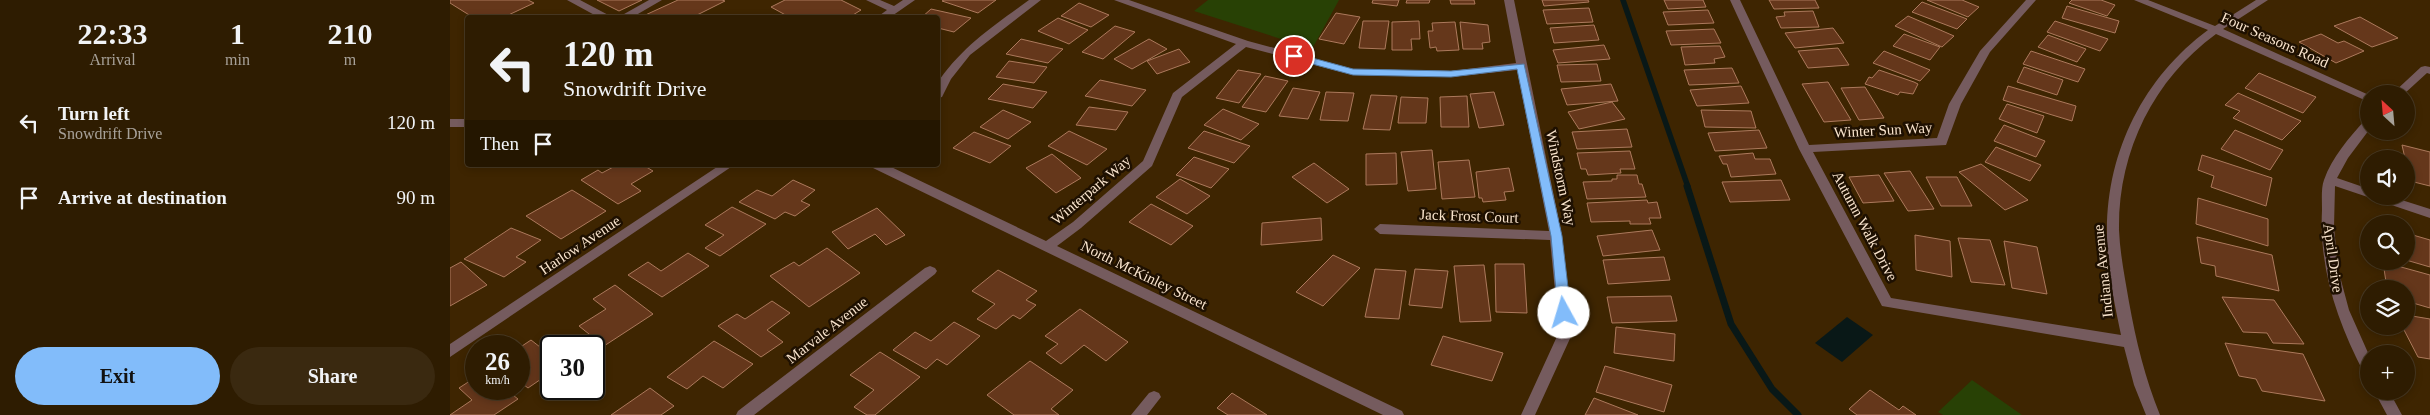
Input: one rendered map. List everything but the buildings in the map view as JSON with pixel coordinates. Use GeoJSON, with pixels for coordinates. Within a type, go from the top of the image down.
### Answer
{"type":"FeatureCollection","features":[{"type":"Feature","properties":{"kind":"street"},"geometry":{"type":"LineString","coordinates":[[572,0],[603,15]]}},
{"type":"Feature","properties":{"kind":"street"},"geometry":{"type":"LineString","coordinates":[[628,15],[657,0]]}},
{"type":"Feature","properties":{"kind":"street"},"geometry":{"type":"LineString","coordinates":[[871,0],[894,9]]}},
{"type":"Feature","properties":{"kind":"street"},"geometry":{"type":"LineString","coordinates":[[885,15],[910,0]]}},
{"type":"Feature","properties":{"kind":"street"},"geometry":{"type":"LineString","coordinates":[[940,88],[965,52],[1036,0]]}},
{"type":"Feature","properties":{"kind":"street"},"geometry":{"type":"LineString","coordinates":[[1119,0],[1244,43],[1353,72],[1451,74],[1521,66]]}},
{"type":"Feature","properties":{"kind":"street","name":"Windstorm Way"},"geometry":{"type":"LineString","coordinates":[[1509,0],[1556,236],[1566,332],[1528,415]]}},
{"type":"Feature","properties":{"kind":"street","name":"Autumn Walk Drive"},"geometry":{"type":"LineString","coordinates":[[1736,0],[1805,149],[1887,302],[2128,342]]}},
{"type":"Feature","properties":{"kind":"street","name":"Winter Sun Way"},"geometry":{"type":"LineString","coordinates":[[1805,149],[1942,142],[1955,104],[1985,51],[2031,0]]}},
{"type":"Feature","properties":{"kind":"street","name":"Four Seasons Road"},"geometry":{"type":"LineString","coordinates":[[2139,0],[2214,29],[2360,95]]}},
{"type":"Feature","properties":{"kind":"street","name":"Indiana Avenue"},"geometry":{"type":"LineString","coordinates":[[2153,415],[2128,342],[2113,224],[2117,181],[2125,144],[2142,107],[2164,75],[2188,49],[2214,29],[2263,0]]}},
{"type":"Feature","properties":{"kind":"street","name":"Winterpark Way"},"geometry":{"type":"LineString","coordinates":[[1048,246],[1077,225],[1148,164],[1177,95],[1244,43]]}},
{"type":"Feature","properties":{"kind":"street"},"geometry":{"type":"LineString","coordinates":[[2407,85],[2425,69],[2430,71]]}},
{"type":"Feature","properties":{"kind":"street"},"geometry":{"type":"LineString","coordinates":[[450,123],[465,123]]}},
{"type":"Feature","properties":{"kind":"street","name":"April Drive"},"geometry":{"type":"LineString","coordinates":[[2360,133],[2351,143],[2330,180],[2326,231],[2335,289],[2360,352]]}},
{"type":"Feature","properties":{"kind":"street","name":"Harlow Avenue"},"geometry":{"type":"LineString","coordinates":[[450,351],[725,167]]}},
{"type":"Feature","properties":{"kind":"street","name":"North McKinley Street"},"geometry":{"type":"LineString","coordinates":[[881,167],[1397,415]]}},
{"type":"Feature","properties":{"kind":"street"},"geometry":{"type":"LineString","coordinates":[[2330,180],[2360,191]]}},
{"type":"Feature","properties":{"kind":"street"},"geometry":{"type":"LineString","coordinates":[[2402,205],[2430,214]]}},
{"type":"Feature","properties":{"kind":"street","name":"Jack Frost Court"},"geometry":{"type":"LineString","coordinates":[[1380,229],[1556,236]]}},
{"type":"Feature","properties":{"kind":"street","name":"Marvale Avenue"},"geometry":{"type":"LineString","coordinates":[[743,415],[930,271]]}},
{"type":"Feature","properties":{"kind":"street"},"geometry":{"type":"LineString","coordinates":[[1138,415],[1154,397]]}},
{"type":"Feature","properties":{"kind":"street"},"geometry":{"type":"LineString","coordinates":[[2387,400],[2395,415]]}},
{"type":"Feature","properties":{"kind":"green space"},"geometry":{"type":"Polygon","coordinates":[[[1208,0],[1339,0],[1312,49],[1194,11],[1208,0]]]}},
{"type":"Feature","properties":{"kind":"green space"},"geometry":{"type":"Polygon","coordinates":[[[1972,380],[2022,415],[1943,415],[1938,412],[1972,380]]]}},
{"type":"Feature","properties":{"kind":"shaded area"},"geometry":{"type":"Polygon","coordinates":[[[1847,317],[1873,335],[1842,362],[1815,343],[1847,317]]]}},
{"type":"Feature","properties":{"kind":"waterway"},"geometry":{"type":"LineString","coordinates":[[1623,0],[1688,187]]}},
{"type":"Feature","properties":{"kind":"waterway"},"geometry":{"type":"LineString","coordinates":[[1687,186],[1731,324],[1772,389],[1798,415]]}},
{"type":"Feature","properties":{"kind":"route"},"geometry":{"type":"LineString","coordinates":[[1294,56],[1353,72],[1451,74],[1521,66],[1556,236],[1564,313]]}}]}
